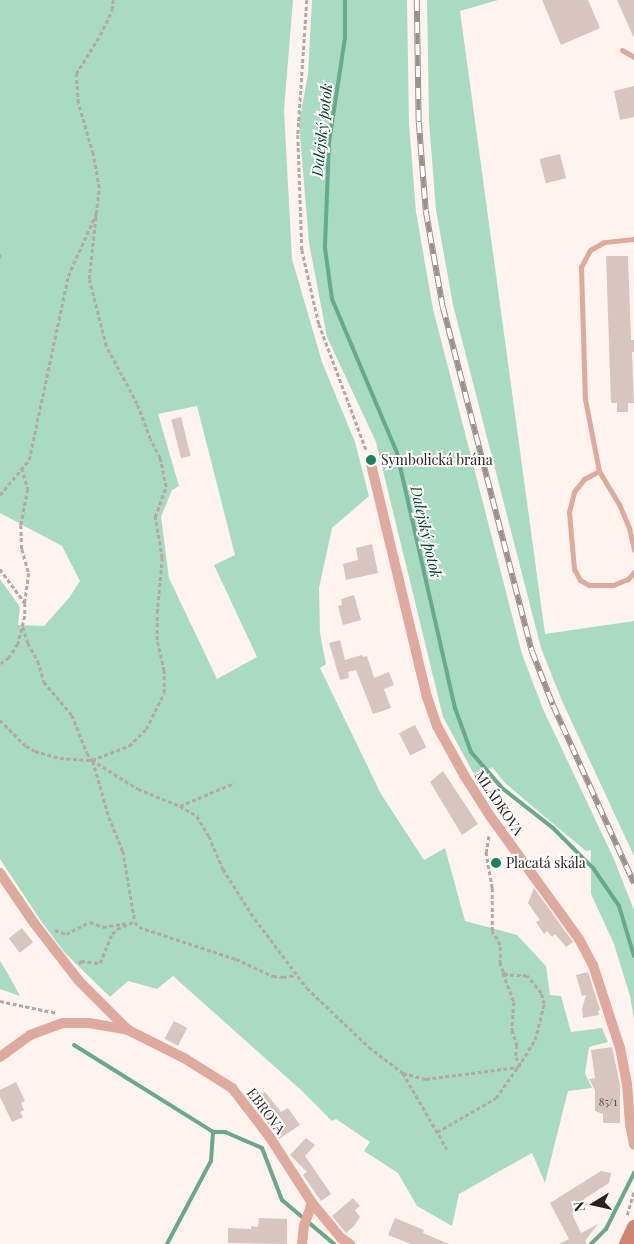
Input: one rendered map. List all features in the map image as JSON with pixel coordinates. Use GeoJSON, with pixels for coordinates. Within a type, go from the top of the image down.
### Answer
{"type":"FeatureCollection","features":[{"type":"Feature","properties":{"kind":"street","name":"MLÁDKOVA"},"geometry":{"type":"LineString","coordinates":[[370,460],[427,697],[437,726],[464,775],[496,825],[578,940],[593,965],[620,1048],[627,1084],[630,1124],[634,1145]]}},
{"type":"Feature","properties":{"kind":"street"},"geometry":{"type":"LineString","coordinates":[[0,872],[43,936],[79,981],[128,1030]]}},
{"type":"Feature","properties":{"kind":"street"},"geometry":{"type":"LineString","coordinates":[[0,1057],[30,1035],[63,1023],[89,1023],[128,1030]]}},
{"type":"Feature","properties":{"kind":"street","name":"EBROVA"},"geometry":{"type":"LineString","coordinates":[[128,1030],[184,1058],[232,1088],[269,1136],[310,1207],[341,1238],[350,1244]]}},
{"type":"Feature","properties":{"kind":"street"},"geometry":{"type":"LineString","coordinates":[[302,1244],[304,1226],[310,1207]]}},
{"type":"Feature","properties":{"kind":"street"},"geometry":{"type":"LineString","coordinates":[[626,1244],[634,1227]]}},
{"type":"Feature","properties":{"kind":"lane"},"geometry":{"type":"LineString","coordinates":[[622,50],[634,57]]}},
{"type":"Feature","properties":{"kind":"lane"},"geometry":{"type":"LineString","coordinates":[[634,239],[604,242],[590,250],[581,267],[585,399],[599,470],[622,512],[634,549]]}},
{"type":"Feature","properties":{"kind":"lane"},"geometry":{"type":"LineString","coordinates":[[599,470],[584,479],[574,492],[569,512],[574,569],[580,580],[589,585],[613,585],[628,579],[634,572]]}},
{"type":"Feature","properties":{"kind":"path"},"geometry":{"type":"LineString","coordinates":[[0,720],[20,741],[35,751],[67,759],[92,760],[129,746],[146,730],[164,693],[164,671],[157,640],[157,614],[162,558],[155,517],[166,487],[160,458],[150,439],[137,404],[106,346],[90,279],[99,188],[93,154],[78,103],[76,74],[100,35],[112,10],[113,0]]}},
{"type":"Feature","properties":{"kind":"path"},"geometry":{"type":"LineString","coordinates":[[307,0],[298,135],[302,250],[319,324],[363,436],[370,460]]}},
{"type":"Feature","properties":{"kind":"path"},"geometry":{"type":"LineString","coordinates":[[0,495],[30,460],[68,276],[96,214]]}},
{"type":"Feature","properties":{"kind":"path"},"geometry":{"type":"LineString","coordinates":[[0,254],[0,259]]}},
{"type":"Feature","properties":{"kind":"path"},"geometry":{"type":"LineString","coordinates":[[0,664],[8,658],[18,644],[23,627],[29,573],[22,549],[21,532],[28,489],[22,468]]}},
{"type":"Feature","properties":{"kind":"path"},"geometry":{"type":"LineString","coordinates":[[0,569],[25,603]]}},
{"type":"Feature","properties":{"kind":"path"},"geometry":{"type":"LineString","coordinates":[[23,627],[28,643],[38,660],[44,682],[72,715],[83,745],[92,760],[109,817],[123,851],[135,922],[139,927],[236,959],[273,976],[296,974]]}},
{"type":"Feature","properties":{"kind":"path"},"geometry":{"type":"LineString","coordinates":[[92,760],[138,789],[180,806],[197,816],[209,836],[223,870],[255,919],[306,988],[369,1047],[403,1073],[447,1149]]}},
{"type":"Feature","properties":{"kind":"path"},"geometry":{"type":"LineString","coordinates":[[180,806],[234,783]]}},
{"type":"Feature","properties":{"kind":"path"},"geometry":{"type":"LineString","coordinates":[[496,825],[488,837],[486,854],[492,888],[492,931],[500,945],[500,964],[514,1002],[512,1030],[517,1045],[516,1057],[519,1066]]}},
{"type":"Feature","properties":{"kind":"path"},"geometry":{"type":"LineString","coordinates":[[43,936],[56,930],[66,934],[90,922],[103,927],[135,922]]}},
{"type":"Feature","properties":{"kind":"path"},"geometry":{"type":"LineString","coordinates":[[79,981],[79,962],[100,963],[112,934],[118,929],[135,922]]}},
{"type":"Feature","properties":{"kind":"path"},"geometry":{"type":"LineString","coordinates":[[437,1132],[496,1098],[525,1059],[535,1040],[544,1004],[541,993],[526,976],[506,975],[503,972]]}},
{"type":"Feature","properties":{"kind":"path"},"geometry":{"type":"LineString","coordinates":[[0,1001],[66,1015]]}},
{"type":"Feature","properties":{"kind":"path"},"geometry":{"type":"LineString","coordinates":[[403,1073],[426,1079],[519,1066]]}},
{"type":"Feature","properties":{"kind":"green space"},"geometry":{"type":"Polygon","coordinates":[[[0,0],[293,0],[284,110],[292,259],[322,362],[355,442],[369,496],[332,528],[319,588],[320,633],[326,664],[320,668],[381,794],[424,860],[445,848],[465,921],[517,935],[546,966],[550,995],[561,996],[571,1032],[602,1028],[608,1042],[589,1047],[585,1073],[592,1088],[568,1091],[545,1183],[532,1153],[459,1194],[452,1226],[417,1206],[398,1173],[364,1151],[370,1142],[336,1119],[332,1121],[301,1090],[173,976],[157,989],[128,981],[110,997],[65,953],[41,921],[0,859],[0,579],[20,607],[18,625],[44,626],[69,598],[80,581],[62,546],[0,513],[0,0]],[[197,406],[158,414],[179,486],[172,490],[161,517],[169,578],[217,679],[257,657],[214,565],[235,555],[197,406]]]}},
{"type":"Feature","properties":{"kind":"green space"},"geometry":{"type":"Polygon","coordinates":[[[312,0],[407,0],[409,123],[416,212],[433,309],[522,654],[543,709],[613,857],[634,910],[634,1019],[630,996],[614,944],[591,894],[591,850],[586,851],[538,811],[505,783],[492,767],[476,778],[443,717],[376,442],[327,337],[309,243],[299,123],[308,74],[312,0]]]}},
{"type":"Feature","properties":{"kind":"green space"},"geometry":{"type":"Polygon","coordinates":[[[427,0],[498,0],[460,11],[545,634],[634,621],[634,856],[562,701],[541,648],[453,305],[436,210],[429,122],[427,0]]]}},
{"type":"Feature","properties":{"kind":"green space"},"geometry":{"type":"Polygon","coordinates":[[[0,961],[8,974],[20,996],[0,989],[0,961]]]}},
{"type":"Feature","properties":{"kind":"building"},"geometry":{"type":"Polygon","coordinates":[[[542,0],[588,0],[600,28],[561,45],[542,0]]]}},
{"type":"Feature","properties":{"kind":"building"},"geometry":{"type":"Polygon","coordinates":[[[617,0],[634,0],[634,38],[617,0]]]}},
{"type":"Feature","properties":{"kind":"building"},"geometry":{"type":"Polygon","coordinates":[[[634,86],[634,117],[620,120],[614,91],[634,86]]]}},
{"type":"Feature","properties":{"kind":"building"},"geometry":{"type":"Polygon","coordinates":[[[560,154],[566,178],[546,183],[540,159],[560,154]]]}},
{"type":"Feature","properties":{"kind":"building"},"geometry":{"type":"Polygon","coordinates":[[[606,256],[628,256],[631,340],[634,340],[634,352],[632,352],[634,403],[628,403],[628,412],[617,412],[617,403],[611,403],[606,256]]]}},
{"type":"Feature","properties":{"kind":"building"},"geometry":{"type":"Polygon","coordinates":[[[181,417],[191,456],[181,458],[171,419],[181,417]]]}},
{"type":"Feature","properties":{"kind":"building"},"geometry":{"type":"Polygon","coordinates":[[[372,544],[378,573],[346,580],[343,564],[358,560],[356,548],[372,544]]]}},
{"type":"Feature","properties":{"kind":"building"},"geometry":{"type":"Polygon","coordinates":[[[354,595],[361,620],[343,625],[338,606],[342,605],[341,599],[354,595]]]}},
{"type":"Feature","properties":{"kind":"building"},"geometry":{"type":"Polygon","coordinates":[[[340,640],[345,660],[362,655],[363,657],[367,656],[374,678],[389,672],[394,685],[384,689],[391,708],[373,714],[356,670],[348,672],[349,678],[340,680],[329,643],[340,640]]]}},
{"type":"Feature","properties":{"kind":"building"},"geometry":{"type":"Polygon","coordinates":[[[415,725],[426,747],[410,755],[399,733],[415,725]]]}},
{"type":"Feature","properties":{"kind":"building"},"geometry":{"type":"Polygon","coordinates":[[[443,771],[478,824],[462,835],[430,782],[443,771]]]}},
{"type":"Feature","properties":{"kind":"building"},"geometry":{"type":"Polygon","coordinates":[[[534,888],[573,942],[566,947],[555,934],[552,937],[547,931],[544,934],[536,922],[540,920],[528,903],[534,888]]]}},
{"type":"Feature","properties":{"kind":"building"},"geometry":{"type":"Polygon","coordinates":[[[22,928],[33,942],[20,953],[9,938],[22,928]]]}},
{"type":"Feature","properties":{"kind":"building"},"geometry":{"type":"Polygon","coordinates":[[[588,972],[600,1010],[598,1011],[599,1015],[583,1018],[582,1009],[586,995],[582,996],[576,975],[588,972]]]}},
{"type":"Feature","properties":{"kind":"building"},"geometry":{"type":"Polygon","coordinates":[[[174,1021],[187,1028],[178,1046],[165,1039],[174,1021]]]}},
{"type":"Feature","properties":{"kind":"building"},"geometry":{"type":"Polygon","coordinates":[[[612,1047],[620,1085],[620,1123],[603,1123],[603,1114],[595,1111],[595,1090],[589,1079],[595,1078],[591,1050],[612,1047]]]}},
{"type":"Feature","properties":{"kind":"building"},"geometry":{"type":"Polygon","coordinates":[[[16,1082],[25,1101],[21,1103],[24,1110],[20,1112],[23,1117],[12,1122],[0,1097],[0,1090],[16,1082]]]}},
{"type":"Feature","properties":{"kind":"building"},"geometry":{"type":"Polygon","coordinates":[[[259,1089],[262,1094],[265,1092],[281,1112],[288,1108],[300,1125],[279,1139],[249,1097],[259,1089]]]}},
{"type":"Feature","properties":{"kind":"building"},"geometry":{"type":"Polygon","coordinates":[[[306,1138],[315,1145],[305,1156],[331,1194],[321,1201],[303,1175],[307,1172],[290,1155],[306,1138]]]}},
{"type":"Feature","properties":{"kind":"building"},"geometry":{"type":"Polygon","coordinates":[[[601,1171],[611,1173],[609,1183],[584,1199],[588,1205],[572,1214],[581,1233],[598,1224],[585,1241],[587,1244],[559,1244],[569,1239],[550,1203],[601,1171]]]}},
{"type":"Feature","properties":{"kind":"building"},"geometry":{"type":"Polygon","coordinates":[[[353,1198],[360,1206],[355,1210],[360,1217],[346,1233],[332,1216],[353,1198]]]}},
{"type":"Feature","properties":{"kind":"building"},"geometry":{"type":"Polygon","coordinates":[[[259,1218],[287,1219],[287,1244],[228,1243],[228,1228],[251,1229],[251,1226],[258,1227],[259,1218]]]}},
{"type":"Feature","properties":{"kind":"building"},"geometry":{"type":"Polygon","coordinates":[[[395,1218],[424,1230],[423,1233],[449,1244],[411,1244],[388,1235],[395,1218]]]}},
{"type":"Feature","properties":{"kind":"waterway","name":"Dalejský potok"},"geometry":{"type":"LineString","coordinates":[[345,0],[345,38],[329,142],[325,248],[332,299],[397,453],[455,708],[471,752],[502,788],[553,828],[593,868],[619,906],[634,956]]}},
{"type":"Feature","properties":{"kind":"waterway"},"geometry":{"type":"LineString","coordinates":[[74,1045],[213,1132]]}},
{"type":"Feature","properties":{"kind":"waterway","name":"Dalejský potok"},"geometry":{"type":"LineString","coordinates":[[167,1244],[211,1161],[213,1132],[225,1132],[262,1148],[282,1200],[334,1244]]}},
{"type":"Feature","properties":{"kind":"waterway","name":"Dalejský potok"},"geometry":{"type":"LineString","coordinates":[[591,1244],[606,1229],[634,1173]]}},
{"type":"Feature","properties":{"kind":"railway"},"geometry":{"type":"LineString","coordinates":[[417,0],[419,122],[426,211],[443,307],[532,651],[553,705],[634,883]]}},
{"type":"Feature","properties":{"kind":"place","name":"Symbolická brána"},"geometry":{"type":"Point","coordinates":[371,460]}},
{"type":"Feature","properties":{"kind":"place","name":"Placatá skála"},"geometry":{"type":"Point","coordinates":[496,863]}}]}
